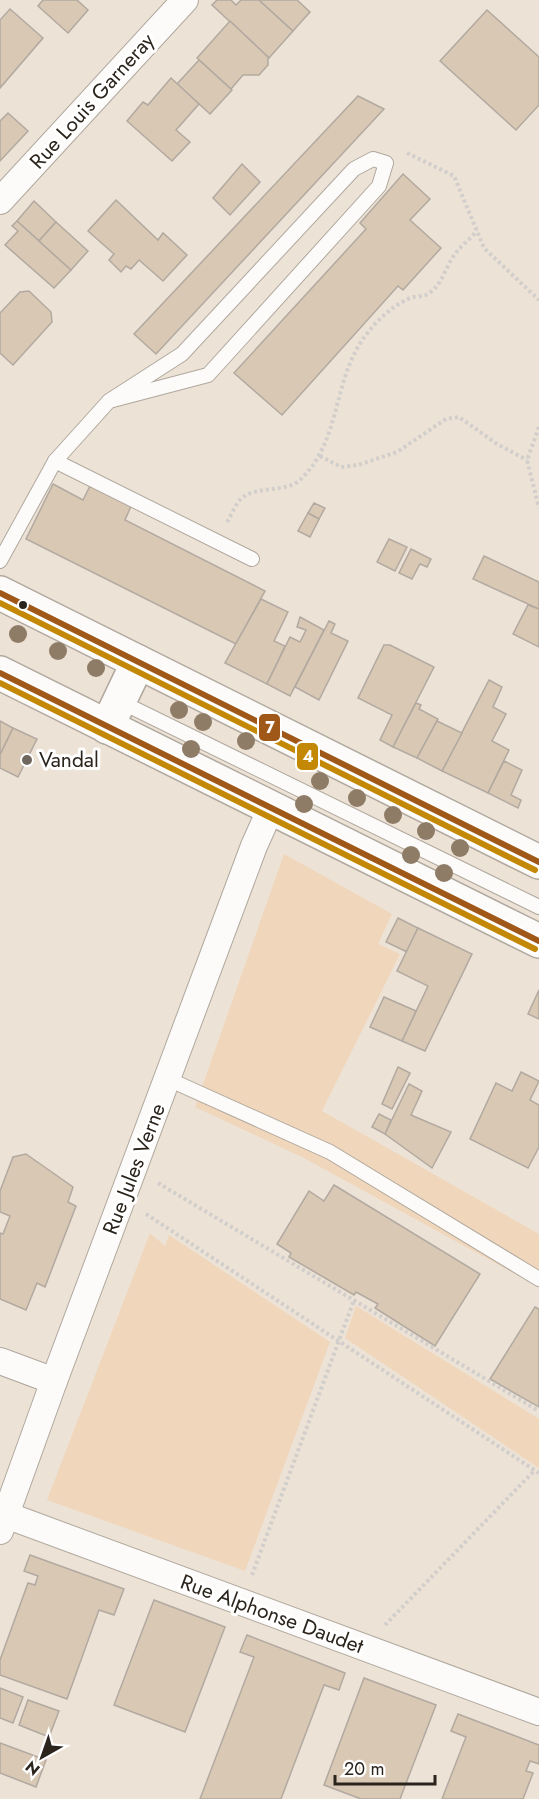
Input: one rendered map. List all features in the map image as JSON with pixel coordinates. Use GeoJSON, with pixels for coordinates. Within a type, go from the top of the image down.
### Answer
{"type":"FeatureCollection","features":[{"type":"Feature","properties":{"kind":"street","name":"Rue Louis Garneray"},"geometry":{"type":"LineString","coordinates":[[0,201],[184,0]]}},
{"type":"Feature","properties":{"kind":"street"},"geometry":{"type":"LineString","coordinates":[[0,593],[539,862]]}},
{"type":"Feature","properties":{"kind":"street"},"geometry":{"type":"LineString","coordinates":[[113,714],[138,662]]}},
{"type":"Feature","properties":{"kind":"street"},"geometry":{"type":"LineString","coordinates":[[0,673],[113,714],[271,808],[539,941]]}},
{"type":"Feature","properties":{"kind":"street","name":"Rue Jules Verne"},"geometry":{"type":"LineString","coordinates":[[3,1523],[254,846],[271,808]]}},
{"type":"Feature","properties":{"kind":"street"},"geometry":{"type":"LineString","coordinates":[[0,1361],[54,1381]]}},
{"type":"Feature","properties":{"kind":"street","name":"Rue Alphonse Daudet"},"geometry":{"type":"LineString","coordinates":[[3,1523],[539,1712]]}},
{"type":"Feature","properties":{"kind":"lane"},"geometry":{"type":"LineString","coordinates":[[0,561],[55,460],[109,401],[182,354],[354,169],[374,159],[386,163],[379,186],[208,375],[109,401]]}},
{"type":"Feature","properties":{"kind":"lane"},"geometry":{"type":"LineString","coordinates":[[55,460],[252,559]]}},
{"type":"Feature","properties":{"kind":"lane"},"geometry":{"type":"LineString","coordinates":[[113,714],[539,907]]}},
{"type":"Feature","properties":{"kind":"lane"},"geometry":{"type":"LineString","coordinates":[[168,1079],[330,1152],[539,1279]]}},
{"type":"Feature","properties":{"kind":"path"},"geometry":{"type":"LineString","coordinates":[[386,163],[408,153],[454,176],[484,248],[539,300]]}},
{"type":"Feature","properties":{"kind":"path"},"geometry":{"type":"LineString","coordinates":[[217,541],[239,501],[248,495],[289,487],[301,480],[320,456],[332,428],[348,368],[361,341],[382,316],[409,298],[426,295],[436,286],[448,269],[453,256],[477,231]]}},
{"type":"Feature","properties":{"kind":"path"},"geometry":{"type":"LineString","coordinates":[[320,456],[341,467],[358,465],[397,452],[446,419],[459,417],[497,444],[527,460]]}},
{"type":"Feature","properties":{"kind":"path"},"geometry":{"type":"LineString","coordinates":[[539,427],[527,460],[539,508]]}},
{"type":"Feature","properties":{"kind":"path"},"geometry":{"type":"LineString","coordinates":[[134,1168],[539,1411]]}},
{"type":"Feature","properties":{"kind":"path"},"geometry":{"type":"LineString","coordinates":[[123,1198],[537,1472],[382,1628]]}},
{"type":"Feature","properties":{"kind":"path"},"geometry":{"type":"LineString","coordinates":[[141,1224],[145,1213]]}},
{"type":"Feature","properties":{"kind":"path"},"geometry":{"type":"LineString","coordinates":[[249,1581],[354,1300]]}},
{"type":"Feature","properties":{"kind":"shaded area"},"geometry":{"type":"Polygon","coordinates":[[[284,854],[392,914],[378,944],[400,954],[322,1111],[539,1234],[539,1287],[304,1158],[195,1107],[284,854]]]}},
{"type":"Feature","properties":{"kind":"shaded area"},"geometry":{"type":"Polygon","coordinates":[[[150,1233],[165,1246],[169,1235],[330,1342],[245,1571],[47,1500],[150,1233]]]}},
{"type":"Feature","properties":{"kind":"shaded area"},"geometry":{"type":"Polygon","coordinates":[[[356,1306],[539,1419],[539,1468],[345,1338],[356,1306]]]}},
{"type":"Feature","properties":{"kind":"building"},"geometry":{"type":"Polygon","coordinates":[[[43,0],[77,0],[88,10],[68,33],[38,6],[43,0]]]}},
{"type":"Feature","properties":{"kind":"building"},"geometry":{"type":"Polygon","coordinates":[[[217,0],[231,0],[236,5],[241,0],[259,0],[293,31],[269,58],[212,5],[217,0]]]}},
{"type":"Feature","properties":{"kind":"building"},"geometry":{"type":"Polygon","coordinates":[[[259,0],[297,0],[310,12],[293,31],[259,0]]]}},
{"type":"Feature","properties":{"kind":"building"},"geometry":{"type":"Polygon","coordinates":[[[10,9],[43,38],[0,88],[0,20],[10,9]]]}},
{"type":"Feature","properties":{"kind":"building"},"geometry":{"type":"Polygon","coordinates":[[[487,10],[539,57],[539,105],[516,130],[440,61],[487,10]]]}},
{"type":"Feature","properties":{"kind":"building"},"geometry":{"type":"Polygon","coordinates":[[[230,21],[268,57],[268,65],[259,75],[243,75],[231,89],[197,58],[230,21]]]}},
{"type":"Feature","properties":{"kind":"building"},"geometry":{"type":"Polygon","coordinates":[[[199,60],[232,90],[210,114],[177,84],[199,60]]]}},
{"type":"Feature","properties":{"kind":"building"},"geometry":{"type":"Polygon","coordinates":[[[171,78],[199,104],[176,130],[190,142],[172,161],[127,121],[143,102],[148,105],[171,78]]]}},
{"type":"Feature","properties":{"kind":"building"},"geometry":{"type":"Polygon","coordinates":[[[358,96],[384,109],[156,354],[134,334],[358,96]]]}},
{"type":"Feature","properties":{"kind":"building"},"geometry":{"type":"Polygon","coordinates":[[[8,113],[28,131],[0,161],[0,121],[8,113]]]}},
{"type":"Feature","properties":{"kind":"building"},"geometry":{"type":"Polygon","coordinates":[[[242,164],[260,182],[230,215],[213,198],[242,164]]]}},
{"type":"Feature","properties":{"kind":"building"},"geometry":{"type":"Polygon","coordinates":[[[403,174],[430,199],[410,220],[441,248],[403,290],[398,286],[282,415],[234,373],[366,229],[360,223],[403,174]]]}},
{"type":"Feature","properties":{"kind":"building"},"geometry":{"type":"Polygon","coordinates":[[[116,200],[158,240],[163,233],[187,255],[163,281],[139,260],[131,269],[126,266],[121,272],[109,260],[114,254],[88,231],[116,200]]]}},
{"type":"Feature","properties":{"kind":"building"},"geometry":{"type":"Polygon","coordinates":[[[34,201],[56,222],[39,241],[17,221],[34,201]]]}},
{"type":"Feature","properties":{"kind":"building"},"geometry":{"type":"Polygon","coordinates":[[[17,221],[71,270],[54,288],[5,245],[18,231],[12,226],[17,221]]]}},
{"type":"Feature","properties":{"kind":"building"},"geometry":{"type":"Polygon","coordinates":[[[56,222],[88,251],[71,270],[39,241],[56,222]]]}},
{"type":"Feature","properties":{"kind":"building"},"geometry":{"type":"Polygon","coordinates":[[[29,291],[51,312],[52,322],[13,365],[0,353],[0,313],[20,292],[29,291]]]}},
{"type":"Feature","properties":{"kind":"building"},"geometry":{"type":"Polygon","coordinates":[[[53,484],[83,500],[91,484],[132,504],[125,520],[265,591],[236,644],[26,539],[53,484]]]}},
{"type":"Feature","properties":{"kind":"building"},"geometry":{"type":"Polygon","coordinates":[[[314,503],[325,508],[319,519],[308,513],[314,503]]]}},
{"type":"Feature","properties":{"kind":"building"},"geometry":{"type":"Polygon","coordinates":[[[308,513],[319,519],[310,537],[298,531],[308,513]]]}},
{"type":"Feature","properties":{"kind":"building"},"geometry":{"type":"Polygon","coordinates":[[[389,539],[407,547],[395,571],[377,562],[389,539]]]}},
{"type":"Feature","properties":{"kind":"building"},"geometry":{"type":"Polygon","coordinates":[[[411,549],[431,559],[427,567],[420,564],[412,579],[399,573],[411,549]]]}},
{"type":"Feature","properties":{"kind":"building"},"geometry":{"type":"Polygon","coordinates":[[[484,556],[539,582],[539,609],[473,579],[484,556]]]}},
{"type":"Feature","properties":{"kind":"building"},"geometry":{"type":"Polygon","coordinates":[[[261,599],[288,612],[274,641],[285,646],[267,684],[225,663],[261,599]]]}},
{"type":"Feature","properties":{"kind":"building"},"geometry":{"type":"Polygon","coordinates":[[[528,605],[539,609],[539,647],[513,634],[528,605]]]}},
{"type":"Feature","properties":{"kind":"building"},"geometry":{"type":"Polygon","coordinates":[[[300,617],[324,630],[290,696],[267,684],[290,637],[300,642],[306,630],[297,627],[300,617]]]}},
{"type":"Feature","properties":{"kind":"building"},"geometry":{"type":"Polygon","coordinates":[[[329,621],[335,624],[331,633],[348,641],[319,700],[295,687],[329,621]]]}},
{"type":"Feature","properties":{"kind":"building"},"geometry":{"type":"Polygon","coordinates":[[[384,645],[390,645],[434,667],[393,747],[380,740],[392,715],[358,698],[384,645]]]}},
{"type":"Feature","properties":{"kind":"building"},"geometry":{"type":"Polygon","coordinates":[[[489,680],[502,687],[493,707],[506,714],[492,741],[509,750],[488,793],[442,771],[489,680]]]}},
{"type":"Feature","properties":{"kind":"building"},"geometry":{"type":"Polygon","coordinates":[[[416,703],[421,705],[419,709],[438,719],[417,758],[393,747],[416,703]]]}},
{"type":"Feature","properties":{"kind":"building"},"geometry":{"type":"Polygon","coordinates":[[[0,721],[13,728],[0,755],[0,721]]]}},
{"type":"Feature","properties":{"kind":"building"},"geometry":{"type":"Polygon","coordinates":[[[437,721],[462,733],[442,771],[417,758],[437,721]]]}},
{"type":"Feature","properties":{"kind":"building"},"geometry":{"type":"Polygon","coordinates":[[[13,728],[37,739],[18,777],[0,768],[0,755],[13,728]]]}},
{"type":"Feature","properties":{"kind":"building"},"geometry":{"type":"Polygon","coordinates":[[[504,761],[522,770],[511,795],[521,800],[518,808],[488,793],[504,761]]]}},
{"type":"Feature","properties":{"kind":"building"},"geometry":{"type":"Polygon","coordinates":[[[398,918],[418,928],[407,952],[386,942],[398,918]]]}},
{"type":"Feature","properties":{"kind":"building"},"geometry":{"type":"Polygon","coordinates":[[[418,928],[472,954],[425,1051],[402,1041],[428,986],[397,971],[418,928]]]}},
{"type":"Feature","properties":{"kind":"building"},"geometry":{"type":"Polygon","coordinates":[[[539,990],[539,1019],[528,1014],[539,990]]]}},
{"type":"Feature","properties":{"kind":"building"},"geometry":{"type":"Polygon","coordinates":[[[384,997],[416,1011],[402,1041],[370,1027],[384,997]]]}},
{"type":"Feature","properties":{"kind":"building"},"geometry":{"type":"Polygon","coordinates":[[[398,1067],[410,1073],[392,1109],[382,1104],[398,1067]]]}},
{"type":"Feature","properties":{"kind":"building"},"geometry":{"type":"Polygon","coordinates":[[[521,1072],[539,1081],[530,1100],[539,1105],[539,1147],[528,1168],[470,1139],[496,1083],[512,1091],[521,1072]]]}},
{"type":"Feature","properties":{"kind":"building"},"geometry":{"type":"Polygon","coordinates":[[[409,1084],[422,1091],[411,1115],[451,1132],[432,1168],[385,1134],[409,1084]]]}},
{"type":"Feature","properties":{"kind":"building"},"geometry":{"type":"Polygon","coordinates":[[[379,1114],[391,1120],[385,1134],[372,1127],[379,1114]]]}},
{"type":"Feature","properties":{"kind":"building"},"geometry":{"type":"Polygon","coordinates":[[[26,1154],[73,1187],[68,1202],[76,1206],[45,1287],[37,1283],[26,1310],[0,1299],[0,1233],[3,1234],[10,1216],[0,1212],[0,1191],[13,1157],[26,1154]]]}},
{"type":"Feature","properties":{"kind":"building"},"geometry":{"type":"Polygon","coordinates":[[[334,1185],[480,1274],[435,1346],[375,1308],[378,1304],[356,1292],[354,1295],[289,1257],[291,1253],[277,1244],[309,1191],[324,1201],[334,1185]]]}},
{"type":"Feature","properties":{"kind":"building"},"geometry":{"type":"Polygon","coordinates":[[[535,1307],[539,1309],[539,1407],[490,1379],[535,1307]]]}},
{"type":"Feature","properties":{"kind":"building"},"geometry":{"type":"Polygon","coordinates":[[[30,1555],[124,1589],[114,1615],[99,1610],[67,1699],[0,1675],[0,1660],[28,1583],[35,1585],[38,1576],[24,1571],[30,1555]]]}},
{"type":"Feature","properties":{"kind":"building"},"geometry":{"type":"Polygon","coordinates":[[[154,1600],[225,1627],[185,1732],[114,1705],[154,1600]]]}},
{"type":"Feature","properties":{"kind":"building"},"geometry":{"type":"Polygon","coordinates":[[[247,1635],[345,1673],[339,1690],[324,1685],[281,1799],[200,1799],[254,1657],[240,1652],[247,1635]]]}},
{"type":"Feature","properties":{"kind":"building"},"geometry":{"type":"Polygon","coordinates":[[[364,1678],[436,1705],[400,1799],[361,1799],[324,1785],[364,1678]]]}},
{"type":"Feature","properties":{"kind":"building"},"geometry":{"type":"Polygon","coordinates":[[[0,1688],[23,1697],[13,1723],[0,1718],[0,1688]]]}},
{"type":"Feature","properties":{"kind":"building"},"geometry":{"type":"Polygon","coordinates":[[[28,1700],[59,1711],[49,1737],[19,1725],[28,1700]]]}},
{"type":"Feature","properties":{"kind":"building"},"geometry":{"type":"Polygon","coordinates":[[[458,1714],[539,1745],[539,1764],[530,1761],[526,1771],[533,1773],[523,1799],[442,1799],[466,1737],[451,1731],[458,1714]]]}},
{"type":"Feature","properties":{"kind":"building"},"geometry":{"type":"Polygon","coordinates":[[[0,1743],[46,1760],[36,1787],[0,1773],[0,1743]]]}},
{"type":"Feature","properties":{"kind":"transit line","name":"7"},"geometry":{"type":"LineString","coordinates":[[0,593],[539,862]]}},
{"type":"Feature","properties":{"kind":"transit line","name":"4"},"geometry":{"type":"LineString","coordinates":[[0,603],[535,870]]}},
{"type":"Feature","properties":{"kind":"transit line","name":"7"},"geometry":{"type":"LineString","coordinates":[[0,673],[539,941]]}},
{"type":"Feature","properties":{"kind":"transit line","name":"4"},"geometry":{"type":"LineString","coordinates":[[0,683],[535,949]]}},
{"type":"Feature","properties":{"kind":"place","name":"Vandal"},"geometry":{"type":"Point","coordinates":[27,760]}}]}
